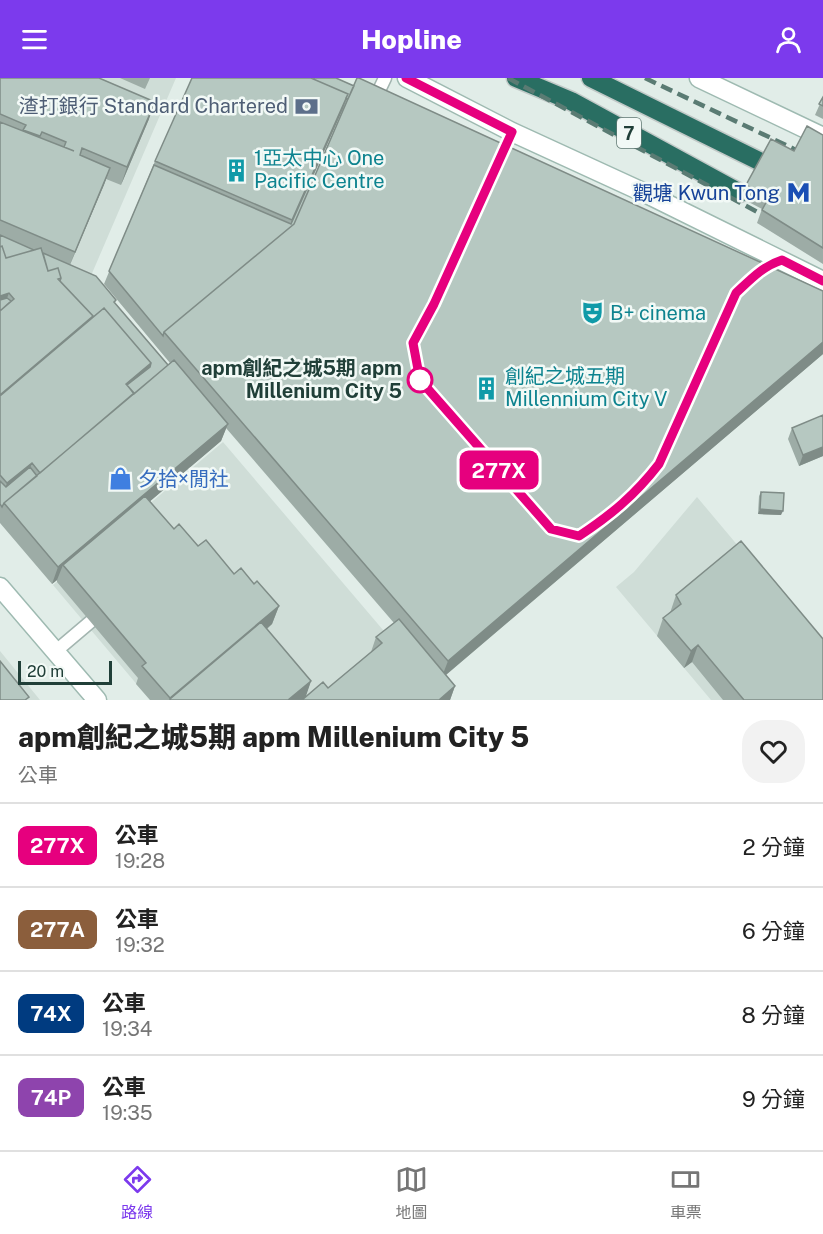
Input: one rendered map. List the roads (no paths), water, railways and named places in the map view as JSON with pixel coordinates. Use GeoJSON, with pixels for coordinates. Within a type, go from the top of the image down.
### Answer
{"type":"FeatureCollection","features":[{"type":"Feature","properties":{"kind":"highway","name":"7"},"geometry":{"type":"LineString","coordinates":[[516,78],[571,101],[740,193]]}},
{"type":"Feature","properties":{"kind":"highway","name":"7"},"geometry":{"type":"LineString","coordinates":[[591,78],[759,161]]}},
{"type":"Feature","properties":{"kind":"main road"},"geometry":{"type":"LineString","coordinates":[[407,78],[510,136],[647,194],[823,281]]}},
{"type":"Feature","properties":{"kind":"main road"},"geometry":{"type":"LineString","coordinates":[[699,78],[823,136]]}},
{"type":"Feature","properties":{"kind":"main road"},"geometry":{"type":"LineString","coordinates":[[0,586],[97,700]]}},
{"type":"Feature","properties":{"kind":"lane"},"geometry":{"type":"LineString","coordinates":[[373,105],[385,78]]}},
{"type":"Feature","properties":{"kind":"lane"},"geometry":{"type":"LineString","coordinates":[[763,268],[782,260]]}},
{"type":"Feature","properties":{"kind":"lane"},"geometry":{"type":"LineString","coordinates":[[56,651],[102,612]]}},
{"type":"Feature","properties":{"kind":"railway"},"geometry":{"type":"LineString","coordinates":[[508,78],[776,222]]}},
{"type":"Feature","properties":{"kind":"railway"},"geometry":{"type":"LineString","coordinates":[[645,78],[823,165]]}},
{"type":"Feature","properties":{"kind":"place","name":"渣打銀行 Standard Chartered"},"geometry":{"type":"Point","coordinates":[306,106]}},
{"type":"Feature","properties":{"kind":"place","name":"1亞太中心 One Pacific Centre"},"geometry":{"type":"Point","coordinates":[236,170]}},
{"type":"Feature","properties":{"kind":"place","name":"觀塘 Kwun Tong"},"geometry":{"type":"Point","coordinates":[798,193]}},
{"type":"Feature","properties":{"kind":"place","name":"B+ cinema"},"geometry":{"type":"Point","coordinates":[592,313]}},
{"type":"Feature","properties":{"kind":"place","name":"apm創紀之城5期 apm Millenium City 5"},"geometry":{"type":"Point","coordinates":[420,380]}},
{"type":"Feature","properties":{"kind":"place","name":"創紀之城五期 Millennium City V"},"geometry":{"type":"Point","coordinates":[487,388]}},
{"type":"Feature","properties":{"kind":"place","name":"夕拾×閒社"},"geometry":{"type":"Point","coordinates":[120,479]}}]}
